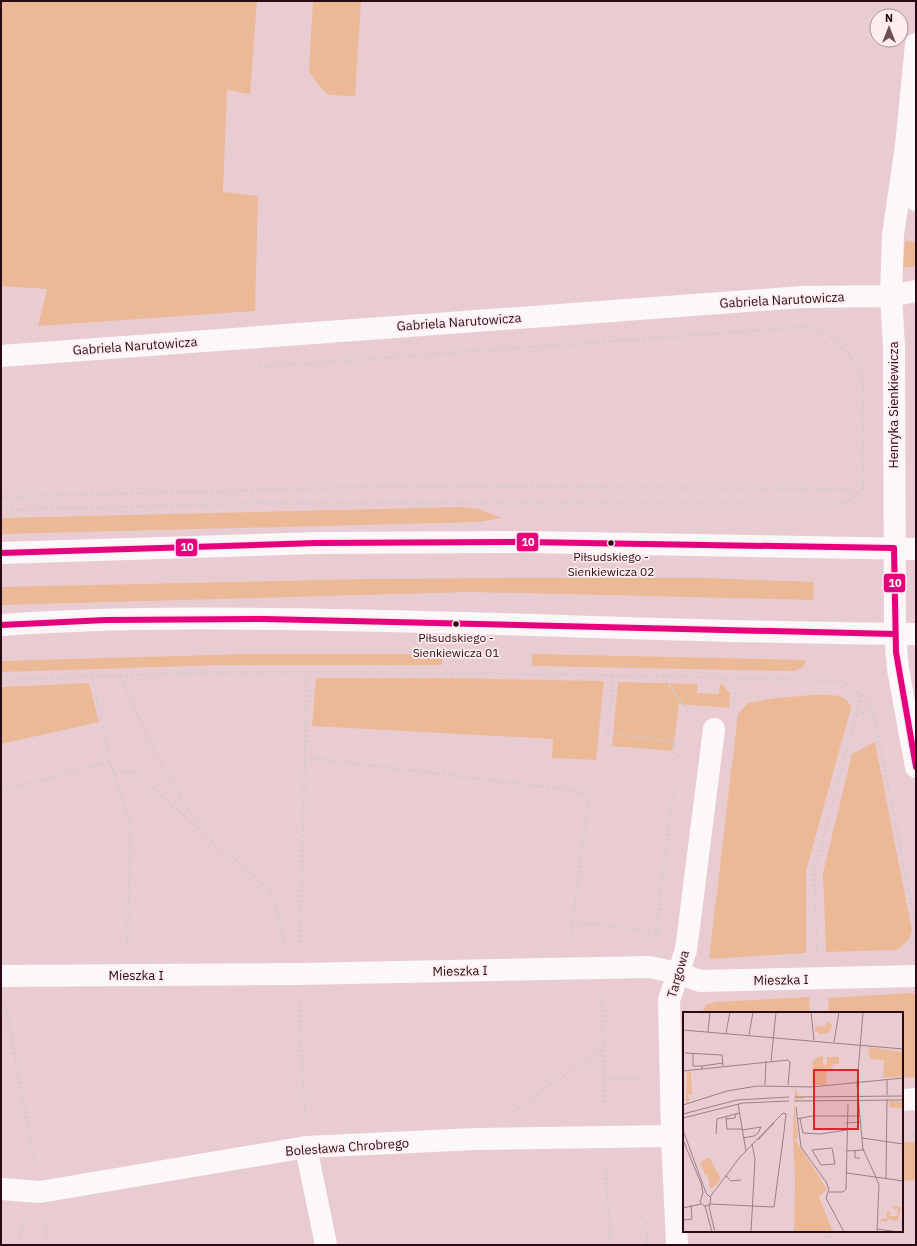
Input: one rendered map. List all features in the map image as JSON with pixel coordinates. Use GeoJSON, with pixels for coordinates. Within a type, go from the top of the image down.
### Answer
{"type":"FeatureCollection","features":[{"type":"Feature","properties":{"kind":"street","name":"Henryka Sienkiewicza"},"geometry":{"type":"LineString","coordinates":[[916,44],[906,146],[893,235],[891,296],[894,346],[894,634],[898,669],[916,767]]}},
{"type":"Feature","properties":{"kind":"street"},"geometry":{"type":"LineString","coordinates":[[906,146],[910,177],[916,200]]}},
{"type":"Feature","properties":{"kind":"street","name":"Gabriela Narutowicza"},"geometry":{"type":"LineString","coordinates":[[1,356],[802,297],[891,296],[916,291]]}},
{"type":"Feature","properties":{"kind":"street"},"geometry":{"type":"LineString","coordinates":[[1,553],[316,543],[502,542],[916,549]]}},
{"type":"Feature","properties":{"kind":"street"},"geometry":{"type":"LineString","coordinates":[[1,625],[71,620],[318,620],[916,634]]}},
{"type":"Feature","properties":{"kind":"street","name":"Targowa"},"geometry":{"type":"LineString","coordinates":[[677,1245],[672,1136],[678,1111],[669,1000],[686,950],[714,730]]}},
{"type":"Feature","properties":{"kind":"street","name":"Mieszka I"},"geometry":{"type":"LineString","coordinates":[[1,976],[649,967],[678,973],[700,982],[916,976]]}},
{"type":"Feature","properties":{"kind":"street"},"geometry":{"type":"LineString","coordinates":[[903,1100],[916,1099]]}},
{"type":"Feature","properties":{"kind":"street","name":"Bolesława Chrobrego"},"geometry":{"type":"LineString","coordinates":[[1,1189],[40,1192],[306,1147],[475,1139],[672,1136]]}},
{"type":"Feature","properties":{"kind":"street"},"geometry":{"type":"LineString","coordinates":[[306,1147],[326,1245]]}},
{"type":"Feature","properties":{"kind":"path"},"geometry":{"type":"LineString","coordinates":[[802,297],[804,327]]}},
{"type":"Feature","properties":{"kind":"path"},"geometry":{"type":"LineString","coordinates":[[1,510],[266,503],[829,504],[847,503],[862,489],[863,484],[863,378],[856,364],[843,348],[822,331],[804,327],[252,367]]}},
{"type":"Feature","properties":{"kind":"path"},"geometry":{"type":"LineString","coordinates":[[863,484],[894,491]]}},
{"type":"Feature","properties":{"kind":"path"},"geometry":{"type":"LineString","coordinates":[[1,497],[405,486],[844,489],[866,499],[894,491]]}},
{"type":"Feature","properties":{"kind":"path"},"geometry":{"type":"LineString","coordinates":[[300,953],[307,672]]}},
{"type":"Feature","properties":{"kind":"path"},"geometry":{"type":"LineString","coordinates":[[1,680],[307,672],[614,675],[841,681],[862,695],[873,712],[916,928]]}},
{"type":"Feature","properties":{"kind":"path"},"geometry":{"type":"LineString","coordinates":[[614,675],[607,734],[675,741],[673,751],[675,753]]}},
{"type":"Feature","properties":{"kind":"path"},"geometry":{"type":"LineString","coordinates":[[120,676],[156,755],[205,835],[214,846],[245,866],[268,889],[276,906],[286,949]]}},
{"type":"Feature","properties":{"kind":"path"},"geometry":{"type":"LineString","coordinates":[[662,676],[692,716],[714,730]]}},
{"type":"Feature","properties":{"kind":"path"},"geometry":{"type":"LineString","coordinates":[[92,677],[110,762],[115,773],[131,824],[131,870],[125,975]]}},
{"type":"Feature","properties":{"kind":"path"},"geometry":{"type":"LineString","coordinates":[[819,1012],[814,871],[862,695]]}},
{"type":"Feature","properties":{"kind":"path"},"geometry":{"type":"LineString","coordinates":[[857,714],[873,712]]}},
{"type":"Feature","properties":{"kind":"path"},"geometry":{"type":"LineString","coordinates":[[304,757],[576,791],[582,793],[588,805],[570,942]]}},
{"type":"Feature","properties":{"kind":"path"},"geometry":{"type":"LineString","coordinates":[[1,791],[110,762]]}},
{"type":"Feature","properties":{"kind":"path"},"geometry":{"type":"LineString","coordinates":[[115,773],[135,771],[205,835]]}},
{"type":"Feature","properties":{"kind":"path"},"geometry":{"type":"LineString","coordinates":[[656,929],[674,786]]}},
{"type":"Feature","properties":{"kind":"path"},"geometry":{"type":"LineString","coordinates":[[573,922],[687,937]]}},
{"type":"Feature","properties":{"kind":"path"},"geometry":{"type":"LineString","coordinates":[[299,992],[306,1147]]}},
{"type":"Feature","properties":{"kind":"path"},"geometry":{"type":"LineString","coordinates":[[5,997],[48,1245]]}},
{"type":"Feature","properties":{"kind":"path"},"geometry":{"type":"LineString","coordinates":[[513,1112],[582,1062],[603,1050]]}},
{"type":"Feature","properties":{"kind":"path"},"geometry":{"type":"LineString","coordinates":[[603,1078],[644,1078]]}},
{"type":"Feature","properties":{"kind":"path"},"geometry":{"type":"LineString","coordinates":[[903,1135],[916,1135]]}},
{"type":"Feature","properties":{"kind":"path"},"geometry":{"type":"LineString","coordinates":[[17,1245],[27,1212]]}},
{"type":"Feature","properties":{"kind":"path"},"geometry":{"type":"LineString","coordinates":[[828,1232],[829,1245]]}},
{"type":"Feature","properties":{"kind":"path"},"geometry":{"type":"LineString","coordinates":[[641,1245],[647,1241]]}},
{"type":"Feature","properties":{"kind":"shaded area"},"geometry":{"type":"Polygon","coordinates":[[[1,1],[257,1],[250,94],[227,90],[223,192],[258,196],[255,311],[38,326],[47,289],[1,286],[1,1]]]}},
{"type":"Feature","properties":{"kind":"shaded area"},"geometry":{"type":"Polygon","coordinates":[[[313,1],[361,1],[355,96],[329,95],[320,87],[309,71],[313,1]]]}},
{"type":"Feature","properties":{"kind":"shaded area"},"geometry":{"type":"Polygon","coordinates":[[[905,241],[916,242],[916,266],[903,268],[905,241]]]}},
{"type":"Feature","properties":{"kind":"shaded area"},"geometry":{"type":"Polygon","coordinates":[[[463,507],[479,509],[502,518],[479,522],[1,534],[1,518],[463,507]]]}},
{"type":"Feature","properties":{"kind":"shaded area"},"geometry":{"type":"Polygon","coordinates":[[[706,578],[814,582],[813,600],[471,592],[1,605],[1,587],[365,579],[706,578]]]}},
{"type":"Feature","properties":{"kind":"shaded area"},"geometry":{"type":"Polygon","coordinates":[[[249,654],[442,654],[442,665],[224,665],[1,672],[1,661],[249,654]]]}},
{"type":"Feature","properties":{"kind":"shaded area"},"geometry":{"type":"Polygon","coordinates":[[[532,654],[806,660],[803,667],[794,671],[532,666],[532,654]]]}},
{"type":"Feature","properties":{"kind":"shaded area"},"geometry":{"type":"Polygon","coordinates":[[[316,678],[442,678],[604,681],[596,760],[552,758],[553,739],[312,726],[316,678]]]}},
{"type":"Feature","properties":{"kind":"shaded area"},"geometry":{"type":"Polygon","coordinates":[[[618,682],[697,684],[697,693],[719,694],[720,684],[730,693],[729,708],[679,704],[673,751],[612,746],[618,682]]]}},
{"type":"Feature","properties":{"kind":"shaded area"},"geometry":{"type":"Polygon","coordinates":[[[89,683],[99,722],[1,744],[1,687],[89,683]]]}},
{"type":"Feature","properties":{"kind":"shaded area"},"geometry":{"type":"Polygon","coordinates":[[[812,695],[841,697],[849,703],[851,708],[806,871],[806,953],[709,959],[738,714],[748,703],[777,698],[812,695]]]}},
{"type":"Feature","properties":{"kind":"shaded area"},"geometry":{"type":"Polygon","coordinates":[[[875,742],[912,931],[906,943],[895,950],[826,952],[823,873],[852,754],[875,742]]]}},
{"type":"Feature","properties":{"kind":"shaded area"},"geometry":{"type":"Polygon","coordinates":[[[911,993],[916,994],[916,1077],[903,1078],[903,1012],[829,1012],[828,998],[911,993]]]}},
{"type":"Feature","properties":{"kind":"shaded area"},"geometry":{"type":"Polygon","coordinates":[[[809,997],[810,1012],[702,1012],[706,1005],[716,1002],[809,997]]]}},
{"type":"Feature","properties":{"kind":"shaded area"},"geometry":{"type":"Polygon","coordinates":[[[903,1142],[916,1142],[916,1180],[903,1181],[903,1142]]]}},
{"type":"Feature","properties":{"kind":"transit line","name":"10"},"geometry":{"type":"LineString","coordinates":[[1,553],[316,543],[525,542],[894,548],[896,652],[916,767]]}},
{"type":"Feature","properties":{"kind":"transit line","name":"10"},"geometry":{"type":"LineString","coordinates":[[1,625],[106,620],[264,619],[895,634]]}},
{"type":"Feature","properties":{"kind":"place","name":"Piłsudskiego - Sienkiewicza 02"},"geometry":{"type":"Point","coordinates":[611,543]}},
{"type":"Feature","properties":{"kind":"place","name":"Piłsudskiego - Sienkiewicza 01"},"geometry":{"type":"Point","coordinates":[456,624]}}]}
